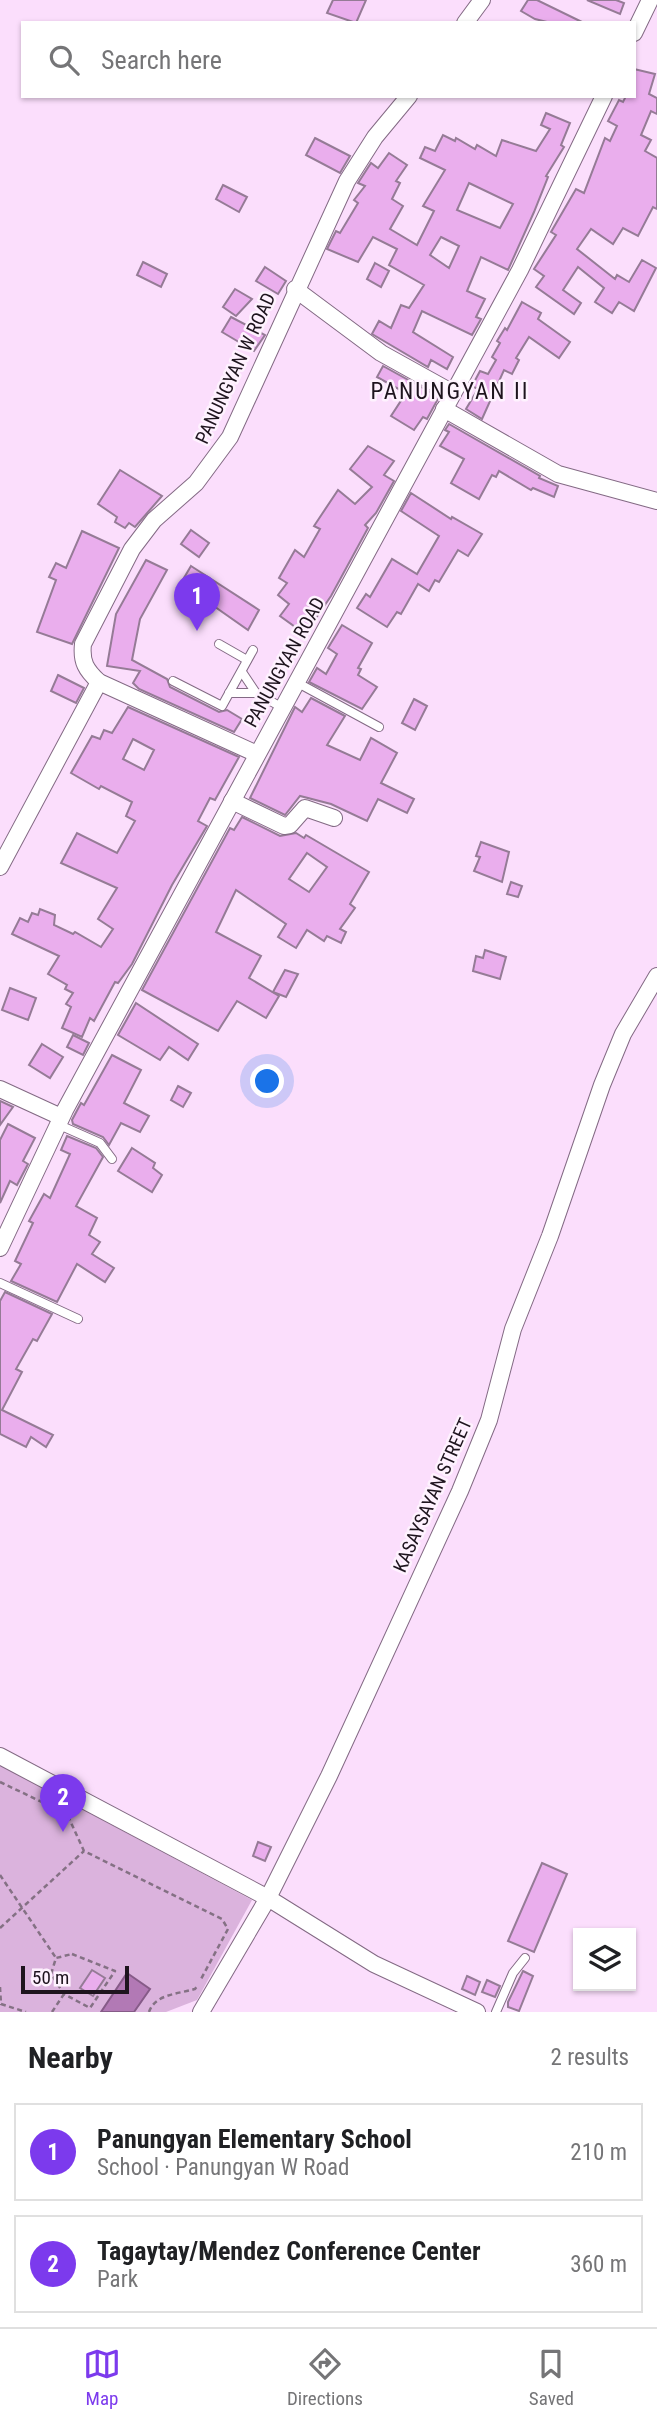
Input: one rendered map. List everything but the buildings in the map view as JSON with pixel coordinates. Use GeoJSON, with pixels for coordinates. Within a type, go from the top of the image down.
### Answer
{"type":"FeatureCollection","features":[{"type":"Feature","properties":{"kind":"street"},"geometry":{"type":"LineString","coordinates":[[466,21],[482,0]]}},
{"type":"Feature","properties":{"kind":"street"},"geometry":{"type":"LineString","coordinates":[[636,29],[650,0]]}},
{"type":"Feature","properties":{"kind":"street","name":"PANUNGYAN W ROAD"},"geometry":{"type":"LineString","coordinates":[[99,682],[85,667],[82,659],[90,628],[132,550],[154,520],[196,484],[230,437],[295,289],[347,181],[375,137],[407,98]]}},
{"type":"Feature","properties":{"kind":"street","name":"PANUNGYAN ROAD"},"geometry":{"type":"LineString","coordinates":[[0,1248],[59,1121],[520,270],[603,98]]}},
{"type":"Feature","properties":{"kind":"street"},"geometry":{"type":"LineString","coordinates":[[295,289],[381,353],[453,393]]}},
{"type":"Feature","properties":{"kind":"street"},"geometry":{"type":"LineString","coordinates":[[444,409],[558,474],[657,501]]}},
{"type":"Feature","properties":{"kind":"street"},"geometry":{"type":"LineString","coordinates":[[0,867],[99,682],[257,754]]}},
{"type":"Feature","properties":{"kind":"street"},"geometry":{"type":"LineString","coordinates":[[232,801],[284,826],[290,825],[305,808],[334,818]]}},
{"type":"Feature","properties":{"kind":"street","name":"KASAYSAYAN STREET"},"geometry":{"type":"LineString","coordinates":[[201,2012],[268,1898],[329,1776],[460,1491],[489,1420],[513,1329],[550,1236],[602,1085],[623,1034],[657,976]]}},
{"type":"Feature","properties":{"kind":"street"},"geometry":{"type":"LineString","coordinates":[[0,1089],[59,1121]]}},
{"type":"Feature","properties":{"kind":"street"},"geometry":{"type":"LineString","coordinates":[[0,1756],[268,1898],[374,1964],[477,2012]]}},
{"type":"Feature","properties":{"kind":"lane"},"geometry":{"type":"LineString","coordinates":[[219,644],[247,660]]}},
{"type":"Feature","properties":{"kind":"lane"},"geometry":{"type":"LineString","coordinates":[[173,681],[222,706],[253,650]]}},
{"type":"Feature","properties":{"kind":"lane"},"geometry":{"type":"LineString","coordinates":[[242,672],[257,693],[283,708]]}},
{"type":"Feature","properties":{"kind":"lane"},"geometry":{"type":"LineString","coordinates":[[298,683],[379,727]]}},
{"type":"Feature","properties":{"kind":"lane"},"geometry":{"type":"LineString","coordinates":[[229,693],[257,693]]}},
{"type":"Feature","properties":{"kind":"lane"},"geometry":{"type":"LineString","coordinates":[[59,1121],[100,1143],[112,1159]]}},
{"type":"Feature","properties":{"kind":"lane"},"geometry":{"type":"LineString","coordinates":[[0,1283],[78,1319]]}},
{"type":"Feature","properties":{"kind":"lane"},"geometry":{"type":"LineString","coordinates":[[496,2012],[513,1973],[525,1958]]}},
{"type":"Feature","properties":{"kind":"path"},"geometry":{"type":"LineString","coordinates":[[0,1782],[66,1814],[84,1851],[222,1919],[228,1929],[195,1989],[158,1999],[152,2003],[149,2012]]}},
{"type":"Feature","properties":{"kind":"path"},"geometry":{"type":"LineString","coordinates":[[0,1928],[84,1851]]}},
{"type":"Feature","properties":{"kind":"path"},"geometry":{"type":"LineString","coordinates":[[0,1875],[56,1958]]}},
{"type":"Feature","properties":{"kind":"path"},"geometry":{"type":"LineString","coordinates":[[72,1954],[115,1971],[90,2008],[64,1994],[51,1974],[56,1958],[72,1954]]}},
{"type":"Feature","properties":{"kind":"path"},"geometry":{"type":"LineString","coordinates":[[0,1987],[1,2004],[26,2012]]}},
{"type":"Feature","properties":{"kind":"path"},"geometry":{"type":"LineString","coordinates":[[52,2012],[64,1994]]}},
{"type":"Feature","properties":{"kind":"shaded area"},"geometry":{"type":"Polygon","coordinates":[[[0,1765],[252,1900],[197,2000],[166,2012],[0,2012],[0,1765]]]}},
{"type":"Feature","properties":{"kind":"shaded area"},"geometry":{"type":"Polygon","coordinates":[[[127,1973],[150,1989],[134,2012],[101,2012],[127,1973]]]}},
{"type":"Feature","properties":{"kind":"place","name":"Panungyan Elementary School"},"geometry":{"type":"Point","coordinates":[197,631]}},
{"type":"Feature","properties":{"kind":"place","name":"Tagaytay/Mendez Conference Center"},"geometry":{"type":"Point","coordinates":[63,1832]}},
{"type":"Feature","properties":{"kind":"district","name":"PANUNGYAN II"},"geometry":{"type":"Point","coordinates":[450,391]}}]}
